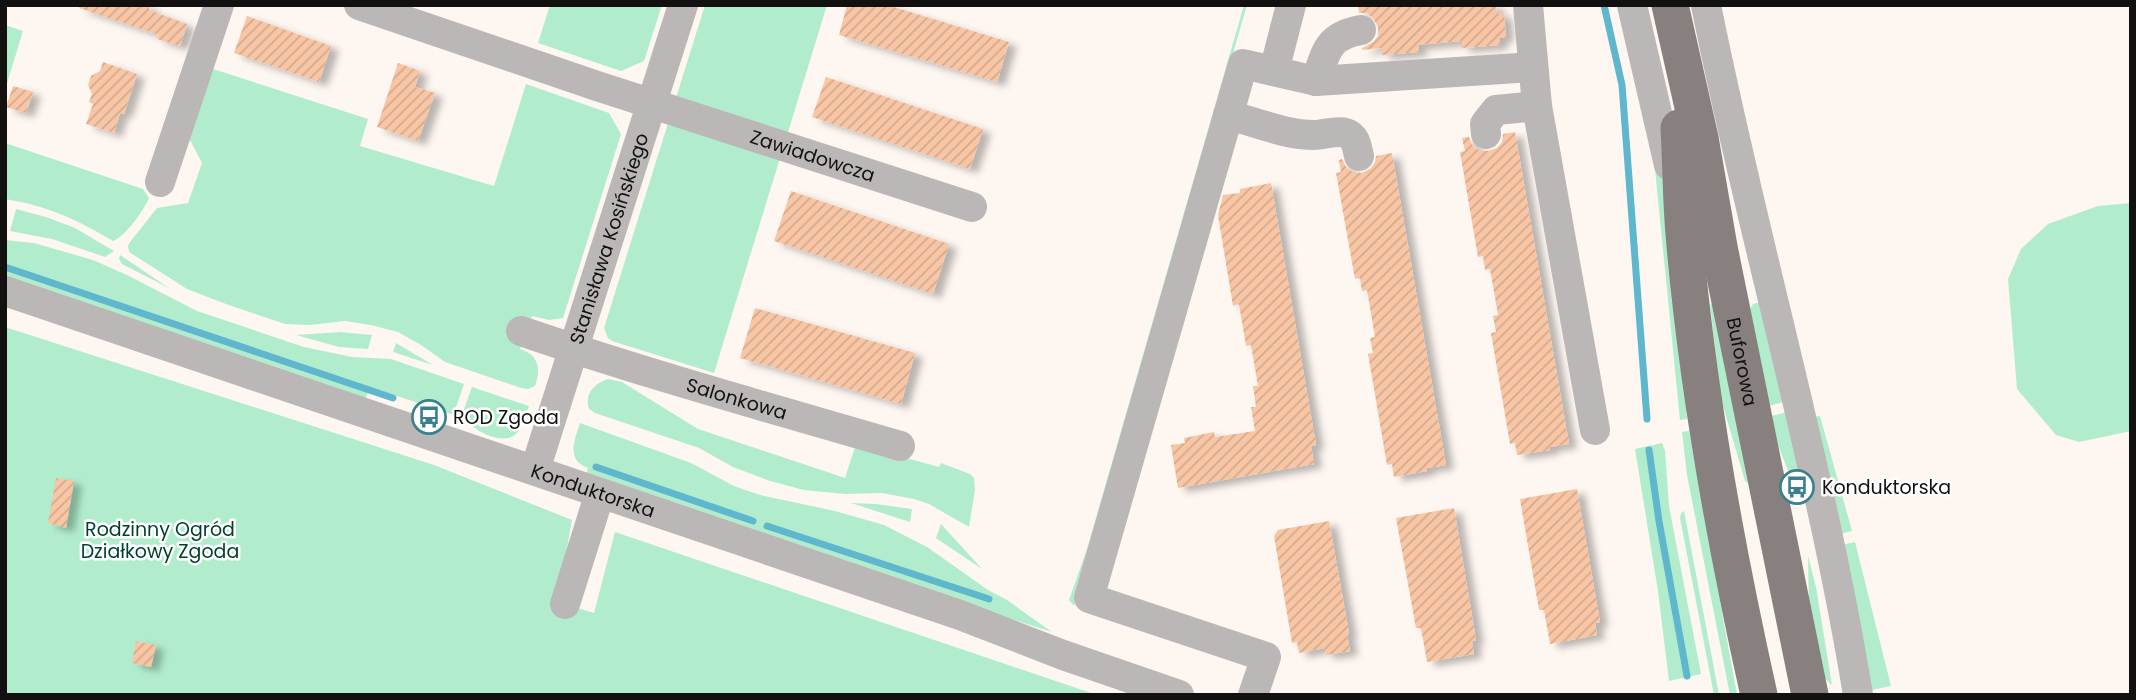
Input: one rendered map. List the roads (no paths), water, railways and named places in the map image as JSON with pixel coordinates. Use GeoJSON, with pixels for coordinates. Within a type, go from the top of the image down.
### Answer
{"type":"FeatureCollection","features":[{"type":"Feature","properties":{"kind":"main road","name":"Buforowa"},"geometry":{"type":"LineString","coordinates":[[1672,17],[1684,233],[1707,427],[1732,568],[1759,695]]}},
{"type":"Feature","properties":{"kind":"main road","name":"Buforowa"},"geometry":{"type":"LineString","coordinates":[[1672,17],[1700,138],[1719,247],[1810,695]]}},
{"type":"Feature","properties":{"kind":"street"},"geometry":{"type":"LineString","coordinates":[[160,182],[219,5]]}},
{"type":"Feature","properties":{"kind":"street","name":"Stanisława Kosińskiego"},"geometry":{"type":"LineString","coordinates":[[535,470],[683,5]]}},
{"type":"Feature","properties":{"kind":"street"},"geometry":{"type":"LineString","coordinates":[[1274,71],[1291,5]]}},
{"type":"Feature","properties":{"kind":"street"},"geometry":{"type":"LineString","coordinates":[[1528,5],[1537,106],[1595,430]]}},
{"type":"Feature","properties":{"kind":"street","name":"Buforowa"},"geometry":{"type":"LineString","coordinates":[[1632,5],[1684,233]]}},
{"type":"Feature","properties":{"kind":"street"},"geometry":{"type":"LineString","coordinates":[[1706,5],[1726,103],[1830,541],[1858,695]]}},
{"type":"Feature","properties":{"kind":"street","name":"Zawiadowcza"},"geometry":{"type":"LineString","coordinates":[[373,7],[651,103],[972,207]]}},
{"type":"Feature","properties":{"kind":"street"},"geometry":{"type":"LineString","coordinates":[[1315,81],[1328,47],[1336,37],[1360,30]]}},
{"type":"Feature","properties":{"kind":"street"},"geometry":{"type":"LineString","coordinates":[[1253,695],[1266,657],[1089,598],[1243,64],[1315,81],[1533,67]]}},
{"type":"Feature","properties":{"kind":"street"},"geometry":{"type":"LineString","coordinates":[[1486,134],[1485,124],[1496,110],[1537,106]]}},
{"type":"Feature","properties":{"kind":"street"},"geometry":{"type":"LineString","coordinates":[[1228,115],[1290,132],[1315,135],[1345,133],[1357,144],[1359,156]]}},
{"type":"Feature","properties":{"kind":"street","name":"Konduktorska"},"geometry":{"type":"LineString","coordinates":[[5,291],[960,615],[1063,655],[1179,695]]}},
{"type":"Feature","properties":{"kind":"street","name":"Salonkowa"},"geometry":{"type":"LineString","coordinates":[[522,331],[713,392],[900,446]]}},
{"type":"Feature","properties":{"kind":"street"},"geometry":{"type":"LineString","coordinates":[[565,604],[600,493]]}},
{"type":"Feature","properties":{"kind":"waterway"},"geometry":{"type":"LineString","coordinates":[[1604,5],[1622,85],[1647,419]]}},
{"type":"Feature","properties":{"kind":"waterway"},"geometry":{"type":"LineString","coordinates":[[5,267],[393,398]]}},
{"type":"Feature","properties":{"kind":"waterway"},"geometry":{"type":"LineString","coordinates":[[1649,450],[1687,676]]}},
{"type":"Feature","properties":{"kind":"waterway"},"geometry":{"type":"LineString","coordinates":[[596,467],[753,521]]}},
{"type":"Feature","properties":{"kind":"waterway"},"geometry":{"type":"LineString","coordinates":[[767,526],[989,599]]}},
{"type":"Feature","properties":{"kind":"place","name":"ROD Zgoda"},"geometry":{"type":"Point","coordinates":[429,417]}},
{"type":"Feature","properties":{"kind":"place","name":"Konduktorska"},"geometry":{"type":"Point","coordinates":[1797,487]}},
{"type":"Feature","properties":{"kind":"park label","name":"Rodzinny Ogród Działkowy Zgoda"},"geometry":{"type":"Point","coordinates":[160,540]}}]}
